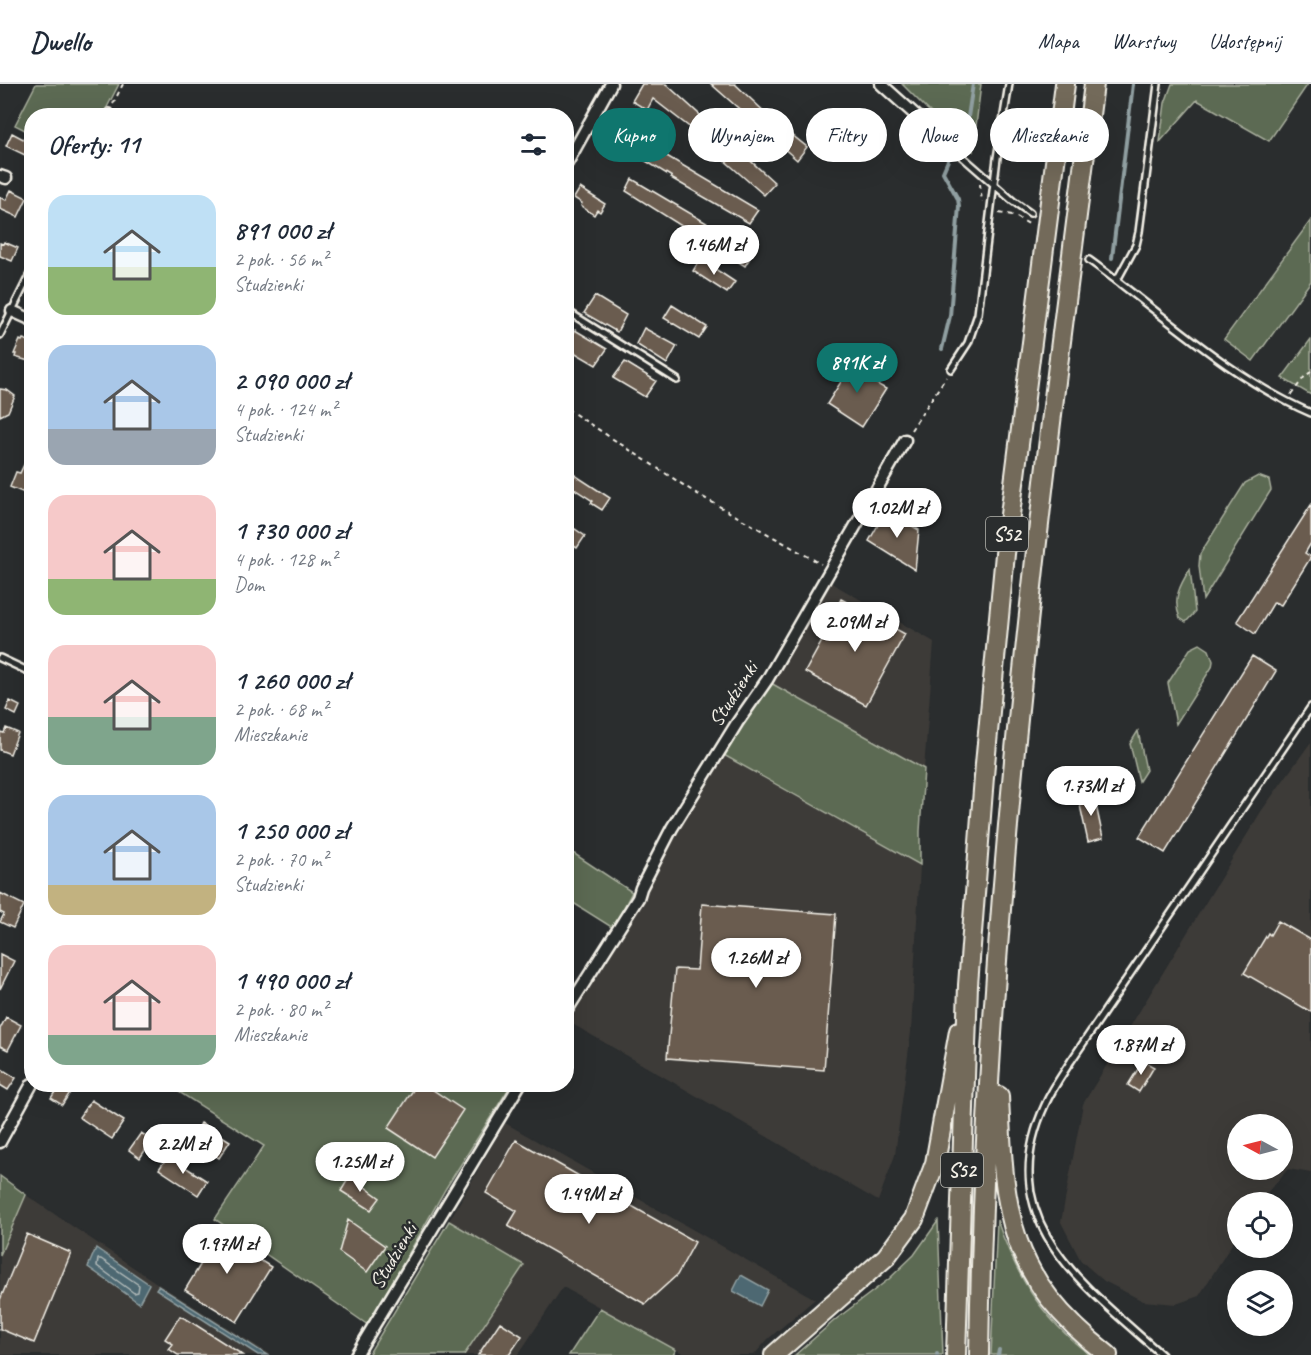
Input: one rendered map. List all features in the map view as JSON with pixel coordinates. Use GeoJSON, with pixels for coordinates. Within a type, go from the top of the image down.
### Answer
{"type":"FeatureCollection","features":[{"type":"Feature","properties":{"kind":"highway","name":"S52"},"geometry":{"type":"LineString","coordinates":[[956,1355],[968,986],[985,764],[1005,554],[1065,84]]}},
{"type":"Feature","properties":{"kind":"highway","name":"S52"},"geometry":{"type":"LineString","coordinates":[[979,1355],[985,1165],[994,994],[1019,710],[1042,483],[1094,84]]}},
{"type":"Feature","properties":{"kind":"highway"},"geometry":{"type":"LineString","coordinates":[[774,1355],[886,1257],[914,1219],[935,1163],[968,986]]}},
{"type":"Feature","properties":{"kind":"highway"},"geometry":{"type":"LineString","coordinates":[[994,994],[1003,1175],[1013,1227],[1026,1262],[1050,1300],[1068,1320],[1108,1355]]}},
{"type":"Feature","properties":{"kind":"street"},"geometry":{"type":"LineString","coordinates":[[574,150],[610,84]]}},
{"type":"Feature","properties":{"kind":"street"},"geometry":{"type":"LineString","coordinates":[[881,84],[908,108]]}},
{"type":"Feature","properties":{"kind":"street"},"geometry":{"type":"LineString","coordinates":[[12,311],[24,316]]}},
{"type":"Feature","properties":{"kind":"street","name":"Studzienki"},"geometry":{"type":"LineString","coordinates":[[574,999],[638,898],[678,818],[737,723],[767,680],[905,440]]}},
{"type":"Feature","properties":{"kind":"street"},"geometry":{"type":"LineString","coordinates":[[0,1142],[28,1092]]}},
{"type":"Feature","properties":{"kind":"street","name":"Studzienki"},"geometry":{"type":"LineString","coordinates":[[356,1355],[515,1092]]}},
{"type":"Feature","properties":{"kind":"lane"},"geometry":{"type":"LineString","coordinates":[[951,369],[968,342],[978,314],[1009,84]]}},
{"type":"Feature","properties":{"kind":"lane"},"geometry":{"type":"LineString","coordinates":[[1117,280],[1136,245],[1139,232],[1158,84]]}},
{"type":"Feature","properties":{"kind":"lane"},"geometry":{"type":"LineString","coordinates":[[969,162],[1030,213]]}},
{"type":"Feature","properties":{"kind":"lane"},"geometry":{"type":"LineString","coordinates":[[1089,260],[1264,390],[1311,413]]}},
{"type":"Feature","properties":{"kind":"lane"},"geometry":{"type":"LineString","coordinates":[[0,335],[24,286]]}},
{"type":"Feature","properties":{"kind":"lane"},"geometry":{"type":"LineString","coordinates":[[574,315],[676,380]]}},
{"type":"Feature","properties":{"kind":"lane"},"geometry":{"type":"LineString","coordinates":[[0,658],[24,669]]}},
{"type":"Feature","properties":{"kind":"lane"},"geometry":{"type":"LineString","coordinates":[[1162,1355],[1083,1285],[1047,1239],[1035,1208],[1032,1192],[1030,1159],[1033,1141],[1046,1104],[1071,1061],[1311,707]]}},
{"type":"Feature","properties":{"kind":"path"},"geometry":{"type":"LineString","coordinates":[[111,108],[123,84]]}},
{"type":"Feature","properties":{"kind":"path"},"geometry":{"type":"LineString","coordinates":[[981,172],[981,200],[986,208]]}},
{"type":"Feature","properties":{"kind":"path"},"geometry":{"type":"LineString","coordinates":[[998,212],[1013,215],[1029,224]]}},
{"type":"Feature","properties":{"kind":"path"},"geometry":{"type":"LineString","coordinates":[[905,440],[951,369]]}},
{"type":"Feature","properties":{"kind":"path"},"geometry":{"type":"LineString","coordinates":[[1287,402],[1299,383],[1311,372]]}},
{"type":"Feature","properties":{"kind":"path"},"geometry":{"type":"LineString","coordinates":[[574,414],[694,492],[831,570]]}},
{"type":"Feature","properties":{"kind":"shaded area"},"geometry":{"type":"Polygon","coordinates":[[[828,581],[934,642],[924,769],[769,682],[828,581]]]}},
{"type":"Feature","properties":{"kind":"shaded area"},"geometry":{"type":"Polygon","coordinates":[[[1311,742],[1311,1173],[1293,1170],[1293,1114],[1227,1114],[1227,1180],[1278,1180],[1268,1192],[1227,1192],[1227,1252],[1199,1296],[1176,1304],[1143,1301],[1104,1281],[1081,1261],[1061,1222],[1083,1104],[1262,810],[1311,742]]]}},
{"type":"Feature","properties":{"kind":"shaded area"},"geometry":{"type":"Polygon","coordinates":[[[722,754],[920,865],[911,1032],[895,1155],[878,1201],[574,1025],[574,1014],[639,908],[675,830],[722,754]]]}},
{"type":"Feature","properties":{"kind":"shaded area"},"geometry":{"type":"Polygon","coordinates":[[[505,1123],[815,1299],[768,1339],[754,1355],[686,1355],[563,1287],[518,1355],[464,1355],[524,1265],[449,1221],[505,1123]]]}},
{"type":"Feature","properties":{"kind":"shaded area"},"geometry":{"type":"Polygon","coordinates":[[[26,1195],[155,1282],[271,1355],[0,1355],[0,1255],[26,1195]]]}},
{"type":"Feature","properties":{"kind":"green space"},"geometry":{"type":"Polygon","coordinates":[[[36,84],[119,84],[107,108],[24,108],[24,130],[15,125],[36,84]]]}},
{"type":"Feature","properties":{"kind":"green space"},"geometry":{"type":"Polygon","coordinates":[[[902,84],[981,84],[978,109],[926,108],[902,84]]]}},
{"type":"Feature","properties":{"kind":"green space"},"geometry":{"type":"Polygon","coordinates":[[[1172,84],[1308,84],[1269,141],[1197,100],[1160,142],[1165,103],[1172,84]]]}},
{"type":"Feature","properties":{"kind":"green space"},"geometry":{"type":"Polygon","coordinates":[[[1311,220],[1311,281],[1253,361],[1224,339],[1311,220]]]}},
{"type":"Feature","properties":{"kind":"green space"},"geometry":{"type":"Polygon","coordinates":[[[1311,339],[1311,395],[1282,378],[1311,339]]]}},
{"type":"Feature","properties":{"kind":"green space"},"geometry":{"type":"Polygon","coordinates":[[[1258,476],[1269,480],[1271,490],[1203,600],[1200,554],[1245,483],[1258,476]]]}},
{"type":"Feature","properties":{"kind":"green space"},"geometry":{"type":"Polygon","coordinates":[[[1190,569],[1195,612],[1186,622],[1180,618],[1177,598],[1190,569]]]}},
{"type":"Feature","properties":{"kind":"green space"},"geometry":{"type":"Polygon","coordinates":[[[1200,644],[1209,650],[1213,661],[1212,667],[1176,724],[1168,683],[1190,649],[1200,644]]]}},
{"type":"Feature","properties":{"kind":"green space"},"geometry":{"type":"Polygon","coordinates":[[[769,682],[924,769],[920,865],[722,754],[769,682]]]}},
{"type":"Feature","properties":{"kind":"green space"},"geometry":{"type":"Polygon","coordinates":[[[1138,731],[1146,770],[1139,781],[1130,744],[1138,731]]]}},
{"type":"Feature","properties":{"kind":"green space"},"geometry":{"type":"Polygon","coordinates":[[[574,854],[632,892],[613,928],[574,903],[574,854]]]}},
{"type":"Feature","properties":{"kind":"green space"},"geometry":{"type":"Polygon","coordinates":[[[179,1092],[507,1092],[446,1188],[368,1325],[215,1219],[264,1146],[179,1092]]]}},
{"type":"Feature","properties":{"kind":"green space"},"geometry":{"type":"Polygon","coordinates":[[[0,1176],[26,1195],[0,1255],[0,1176]]]}},
{"type":"Feature","properties":{"kind":"green space"},"geometry":{"type":"Polygon","coordinates":[[[997,1220],[1022,1278],[1044,1311],[1090,1355],[991,1355],[997,1220]]]}},
{"type":"Feature","properties":{"kind":"green space"},"geometry":{"type":"Polygon","coordinates":[[[449,1221],[524,1265],[464,1355],[368,1355],[449,1221]]]}},
{"type":"Feature","properties":{"kind":"green space"},"geometry":{"type":"Polygon","coordinates":[[[938,1221],[943,1355],[795,1355],[835,1320],[889,1279],[914,1255],[938,1221]]]}},
{"type":"Feature","properties":{"kind":"green space"},"geometry":{"type":"Polygon","coordinates":[[[600,1308],[676,1350],[673,1355],[569,1355],[600,1308]]]}},
{"type":"Feature","properties":{"kind":"water"},"geometry":{"type":"Polygon","coordinates":[[[96,1248],[149,1284],[139,1303],[88,1267],[96,1248]]]}},
{"type":"Feature","properties":{"kind":"water"},"geometry":{"type":"Polygon","coordinates":[[[741,1275],[768,1290],[760,1306],[733,1291],[741,1275]]]}},
{"type":"Feature","properties":{"kind":"water"},"geometry":{"type":"Polygon","coordinates":[[[158,1286],[267,1355],[258,1355],[156,1289],[158,1286]]]}},
{"type":"Feature","properties":{"kind":"building"},"geometry":{"type":"Polygon","coordinates":[[[642,84],[666,84],[692,108],[688,108],[688,126],[676,117],[676,108],[665,108],[653,99],[648,108],[632,101],[642,84]]]}},
{"type":"Feature","properties":{"kind":"building"},"geometry":{"type":"Polygon","coordinates":[[[711,84],[735,84],[760,108],[738,108],[711,84]]]}},
{"type":"Feature","properties":{"kind":"building"},"geometry":{"type":"Polygon","coordinates":[[[12,133],[24,139],[24,155],[6,146],[12,133]]]}},
{"type":"Feature","properties":{"kind":"building"},"geometry":{"type":"Polygon","coordinates":[[[794,137],[806,146],[797,160],[794,157],[794,137]]]}},
{"type":"Feature","properties":{"kind":"building"},"geometry":{"type":"Polygon","coordinates":[[[676,161],[758,210],[749,223],[647,162],[676,161]]]}},
{"type":"Feature","properties":{"kind":"building"},"geometry":{"type":"Polygon","coordinates":[[[726,162],[752,162],[775,183],[764,195],[726,162]]]}},
{"type":"Feature","properties":{"kind":"building"},"geometry":{"type":"Polygon","coordinates":[[[632,179],[754,251],[745,266],[626,191],[632,179]]]}},
{"type":"Feature","properties":{"kind":"building"},"geometry":{"type":"Polygon","coordinates":[[[580,188],[605,204],[600,212],[597,210],[594,215],[574,198],[580,188]]]}},
{"type":"Feature","properties":{"kind":"building"},"geometry":{"type":"Polygon","coordinates":[[[11,190],[24,196],[24,204],[18,217],[0,209],[0,197],[6,200],[11,190]]]}},
{"type":"Feature","properties":{"kind":"building"},"geometry":{"type":"Polygon","coordinates":[[[4,242],[18,248],[12,261],[0,256],[0,243],[4,242]]]}},
{"type":"Feature","properties":{"kind":"building"},"geometry":{"type":"Polygon","coordinates":[[[700,259],[735,282],[727,293],[693,271],[700,259]]]}},
{"type":"Feature","properties":{"kind":"building"},"geometry":{"type":"Polygon","coordinates":[[[595,296],[626,315],[617,332],[584,313],[595,296]]]}},
{"type":"Feature","properties":{"kind":"building"},"geometry":{"type":"Polygon","coordinates":[[[672,305],[707,327],[699,339],[664,318],[672,305]]]}},
{"type":"Feature","properties":{"kind":"building"},"geometry":{"type":"Polygon","coordinates":[[[644,328],[677,346],[667,364],[636,344],[644,328]]]}},
{"type":"Feature","properties":{"kind":"building"},"geometry":{"type":"Polygon","coordinates":[[[575,330],[607,349],[596,365],[574,352],[575,330]]]}},
{"type":"Feature","properties":{"kind":"building"},"geometry":{"type":"Polygon","coordinates":[[[24,339],[24,360],[15,357],[16,354],[14,354],[20,340],[24,339]]]}},
{"type":"Feature","properties":{"kind":"building"},"geometry":{"type":"Polygon","coordinates":[[[854,361],[879,377],[875,383],[886,389],[862,427],[827,404],[854,361]]]}},
{"type":"Feature","properties":{"kind":"building"},"geometry":{"type":"Polygon","coordinates":[[[625,362],[656,381],[645,397],[613,378],[625,362]]]}},
{"type":"Feature","properties":{"kind":"building"},"geometry":{"type":"Polygon","coordinates":[[[0,389],[7,390],[15,396],[8,412],[0,416],[0,389]]]}},
{"type":"Feature","properties":{"kind":"building"},"geometry":{"type":"Polygon","coordinates":[[[24,465],[24,493],[10,487],[16,472],[20,473],[24,465]]]}},
{"type":"Feature","properties":{"kind":"building"},"geometry":{"type":"Polygon","coordinates":[[[574,475],[610,498],[602,510],[591,503],[593,501],[574,489],[574,475]]]}},
{"type":"Feature","properties":{"kind":"building"},"geometry":{"type":"Polygon","coordinates":[[[1311,505],[1311,543],[1305,553],[1311,557],[1281,605],[1274,602],[1255,634],[1237,621],[1311,505]]]}},
{"type":"Feature","properties":{"kind":"building"},"geometry":{"type":"Polygon","coordinates":[[[886,511],[919,530],[915,570],[869,541],[886,511]]]}},
{"type":"Feature","properties":{"kind":"building"},"geometry":{"type":"Polygon","coordinates":[[[575,529],[585,536],[577,548],[574,546],[575,529]]]}},
{"type":"Feature","properties":{"kind":"building"},"geometry":{"type":"Polygon","coordinates":[[[841,599],[905,634],[866,705],[805,672],[837,614],[834,613],[841,599]]]}},
{"type":"Feature","properties":{"kind":"building"},"geometry":{"type":"Polygon","coordinates":[[[1252,656],[1276,671],[1165,853],[1139,837],[1252,656]]]}},
{"type":"Feature","properties":{"kind":"building"},"geometry":{"type":"Polygon","coordinates":[[[10,701],[20,706],[16,715],[6,710],[10,701]]]}},
{"type":"Feature","properties":{"kind":"building"},"geometry":{"type":"Polygon","coordinates":[[[6,728],[18,733],[10,754],[0,750],[0,732],[4,733],[6,728]]]}},
{"type":"Feature","properties":{"kind":"building"},"geometry":{"type":"Polygon","coordinates":[[[1093,791],[1103,838],[1088,842],[1078,796],[1093,791]]]}},
{"type":"Feature","properties":{"kind":"building"},"geometry":{"type":"Polygon","coordinates":[[[0,893],[24,905],[13,928],[0,922],[4,914],[0,912],[0,893]]]}},
{"type":"Feature","properties":{"kind":"building"},"geometry":{"type":"Polygon","coordinates":[[[702,904],[836,914],[824,1070],[667,1058],[675,969],[697,970],[702,904]]]}},
{"type":"Feature","properties":{"kind":"building"},"geometry":{"type":"Polygon","coordinates":[[[1278,921],[1311,940],[1311,1012],[1244,973],[1268,933],[1270,935],[1278,921]]]}},
{"type":"Feature","properties":{"kind":"building"},"geometry":{"type":"Polygon","coordinates":[[[0,954],[14,961],[0,989],[0,954]]]}},
{"type":"Feature","properties":{"kind":"building"},"geometry":{"type":"Polygon","coordinates":[[[6,1017],[21,1025],[8,1050],[0,1046],[0,1029],[6,1017]]]}},
{"type":"Feature","properties":{"kind":"building"},"geometry":{"type":"Polygon","coordinates":[[[1143,1061],[1154,1067],[1139,1092],[1128,1085],[1143,1061]]]}},
{"type":"Feature","properties":{"kind":"building"},"geometry":{"type":"Polygon","coordinates":[[[0,1068],[16,1078],[8,1090],[0,1085],[0,1068]]]}},
{"type":"Feature","properties":{"kind":"building"},"geometry":{"type":"Polygon","coordinates":[[[55,1092],[70,1092],[62,1105],[51,1098],[55,1092]]]}},
{"type":"Feature","properties":{"kind":"building"},"geometry":{"type":"Polygon","coordinates":[[[412,1092],[436,1092],[463,1110],[432,1157],[388,1128],[412,1092]]]}},
{"type":"Feature","properties":{"kind":"building"},"geometry":{"type":"Polygon","coordinates":[[[91,1100],[124,1121],[112,1139],[79,1117],[91,1100]]]}},
{"type":"Feature","properties":{"kind":"building"},"geometry":{"type":"Polygon","coordinates":[[[201,1123],[230,1141],[219,1158],[191,1141],[201,1123]]]}},
{"type":"Feature","properties":{"kind":"building"},"geometry":{"type":"Polygon","coordinates":[[[141,1133],[152,1140],[140,1158],[129,1150],[141,1133]]]}},
{"type":"Feature","properties":{"kind":"building"},"geometry":{"type":"Polygon","coordinates":[[[516,1140],[695,1242],[677,1275],[645,1304],[508,1226],[517,1211],[486,1193],[516,1140]]]}},
{"type":"Feature","properties":{"kind":"building"},"geometry":{"type":"Polygon","coordinates":[[[168,1156],[207,1181],[198,1195],[159,1169],[168,1156]]]}},
{"type":"Feature","properties":{"kind":"building"},"geometry":{"type":"Polygon","coordinates":[[[350,1176],[380,1198],[371,1210],[341,1191],[350,1176]]]}},
{"type":"Feature","properties":{"kind":"building"},"geometry":{"type":"Polygon","coordinates":[[[348,1220],[385,1246],[367,1272],[339,1252],[348,1220]]]}},
{"type":"Feature","properties":{"kind":"building"},"geometry":{"type":"Polygon","coordinates":[[[216,1226],[247,1245],[244,1250],[271,1267],[237,1322],[185,1290],[202,1262],[196,1259],[216,1226]]]}},
{"type":"Feature","properties":{"kind":"building"},"geometry":{"type":"Polygon","coordinates":[[[27,1234],[71,1253],[34,1343],[0,1329],[0,1300],[27,1234]]]}},
{"type":"Feature","properties":{"kind":"building"},"geometry":{"type":"Polygon","coordinates":[[[180,1316],[243,1355],[178,1355],[169,1349],[173,1344],[165,1339],[180,1316]]]}},
{"type":"Feature","properties":{"kind":"building"},"geometry":{"type":"Polygon","coordinates":[[[500,1322],[522,1336],[509,1355],[478,1355],[500,1322]]]}},
{"type":"Feature","properties":{"kind":"waterway"},"geometry":{"type":"LineString","coordinates":[[969,108],[973,84]]}},
{"type":"Feature","properties":{"kind":"waterway"},"geometry":{"type":"LineString","coordinates":[[1112,258],[1133,84]]}},
{"type":"Feature","properties":{"kind":"waterway"},"geometry":{"type":"LineString","coordinates":[[942,349],[950,316],[959,206],[958,199],[943,172],[947,162]]}},
{"type":"Feature","properties":{"kind":"waterway"},"geometry":{"type":"LineString","coordinates":[[998,1355],[999,1350]]}}]}
